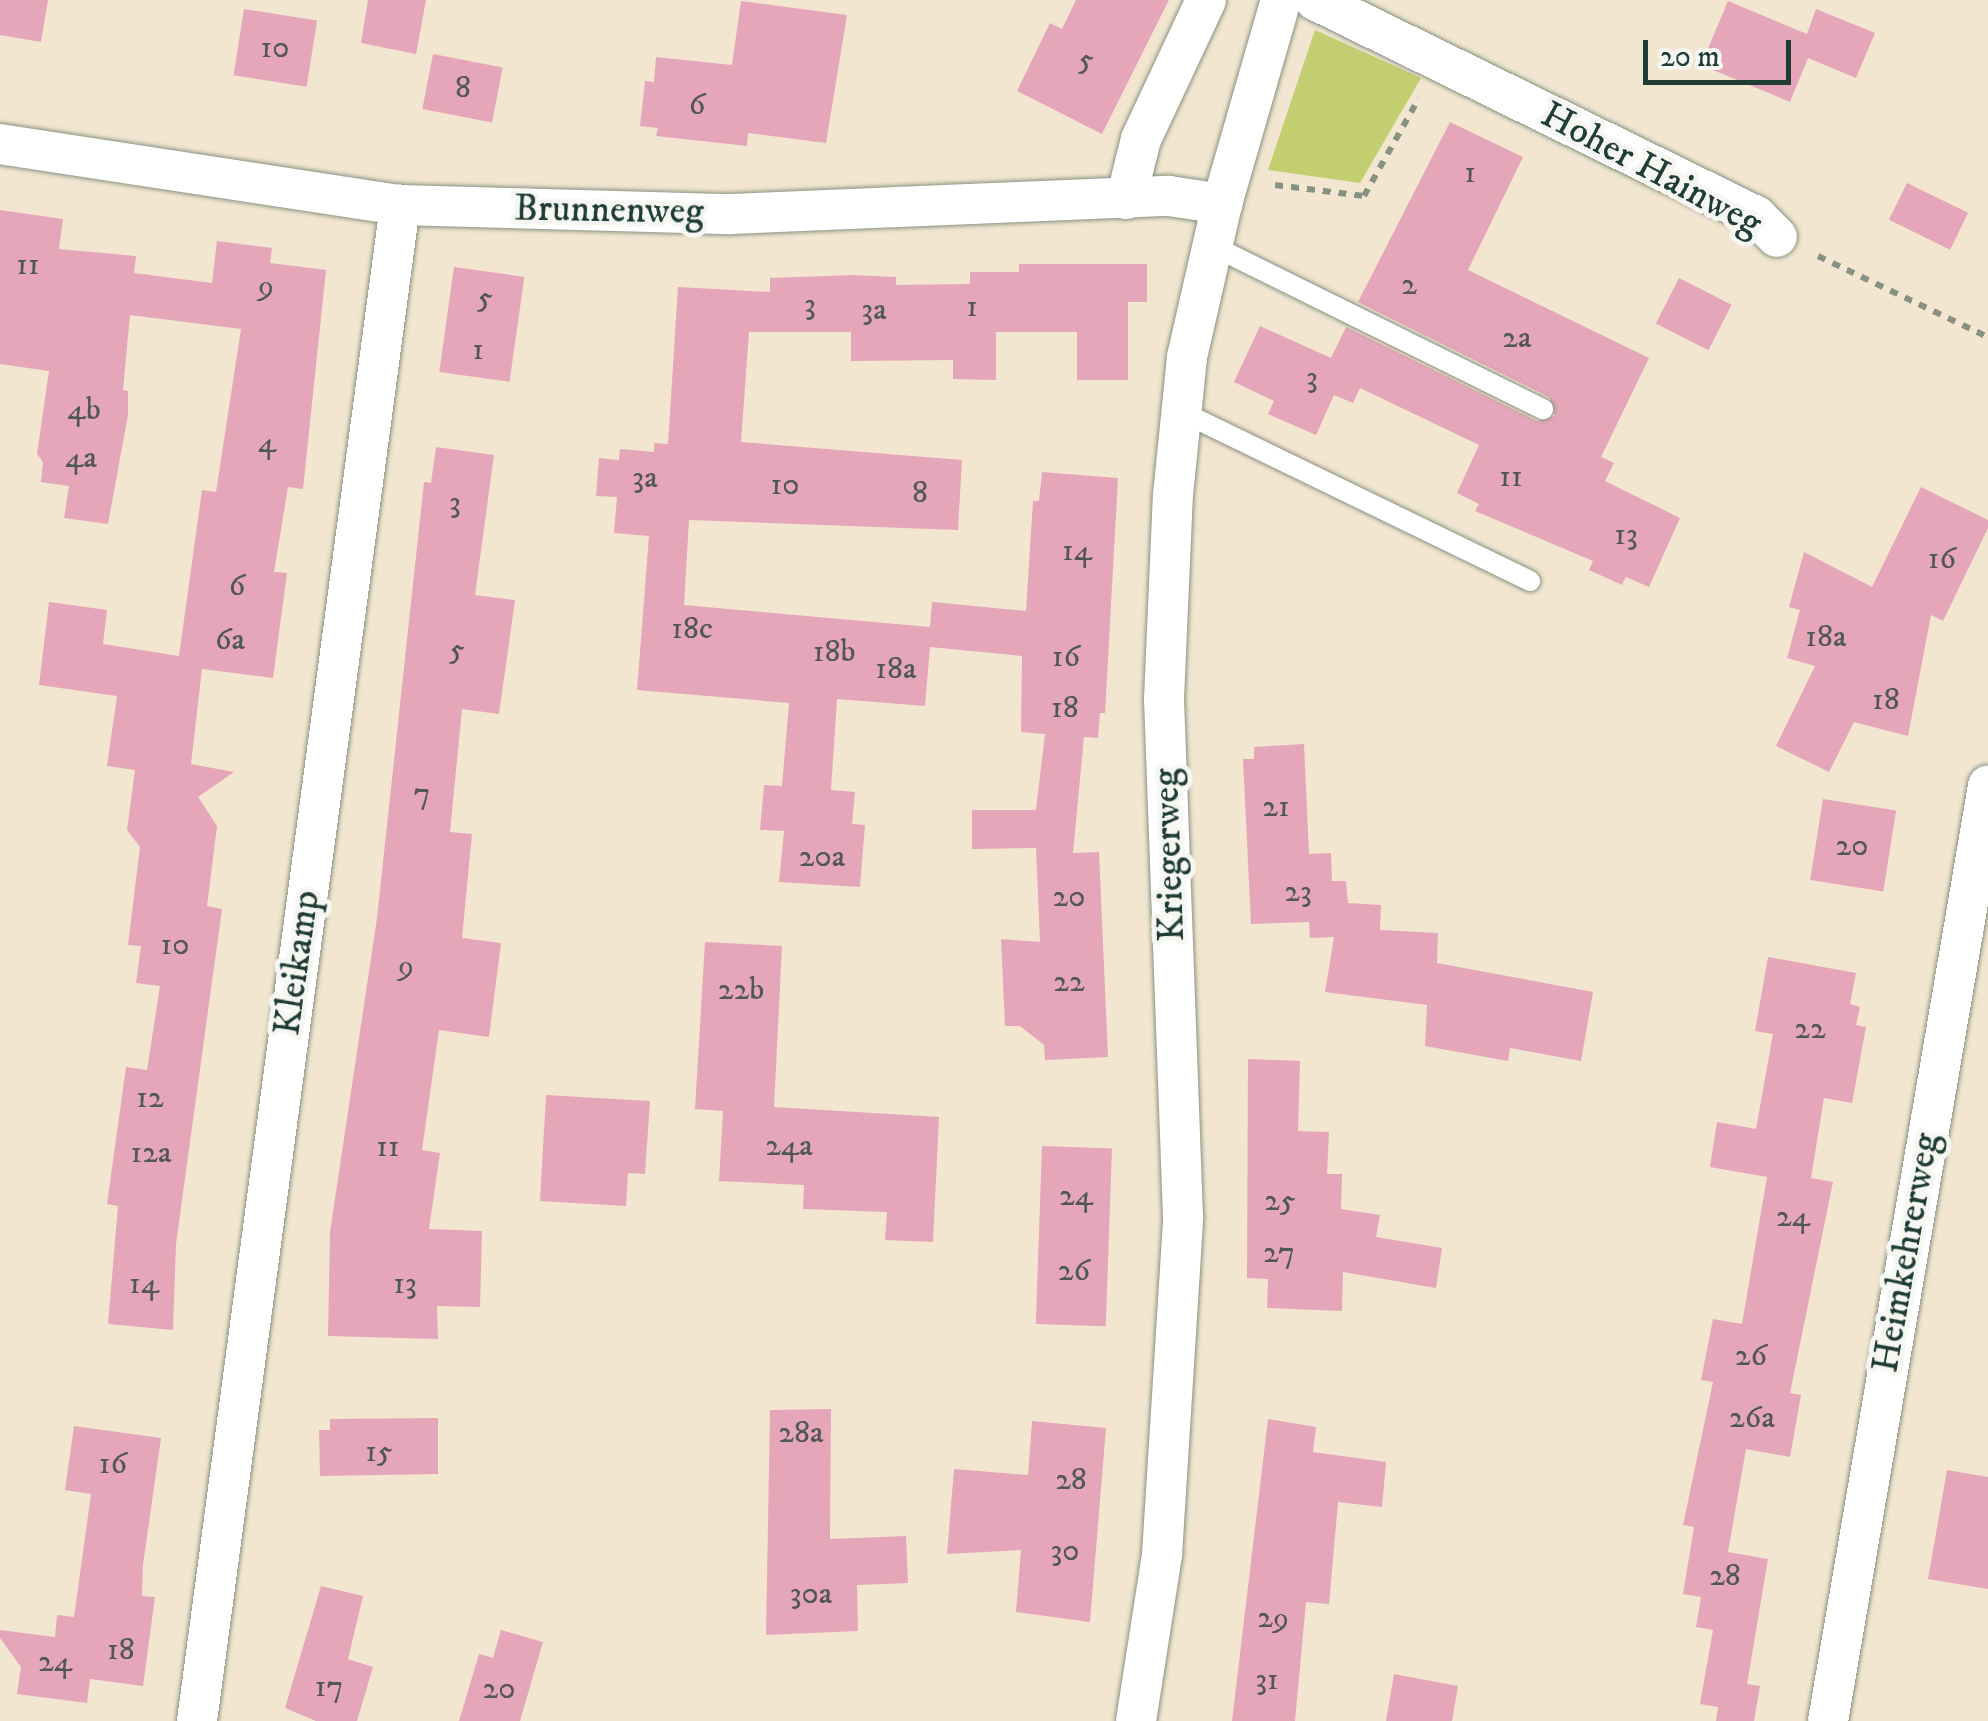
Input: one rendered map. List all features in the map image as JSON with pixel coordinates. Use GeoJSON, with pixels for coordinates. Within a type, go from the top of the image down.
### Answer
{"type":"FeatureCollection","features":[{"type":"Feature","properties":{"kind":"street"},"geometry":{"type":"LineString","coordinates":[[1126,199],[1140,139],[1206,0]]}},
{"type":"Feature","properties":{"kind":"street","name":"Kriegerweg"},"geometry":{"type":"LineString","coordinates":[[1136,1721],[1162,1556],[1183,1218],[1164,699],[1182,412],[1187,357],[1225,192],[1281,0]]}},
{"type":"Feature","properties":{"kind":"street","name":"Hoher Hainweg"},"geometry":{"type":"LineString","coordinates":[[1316,0],[1757,216],[1777,236]]}},
{"type":"Feature","properties":{"kind":"street","name":"Brunnenweg"},"geometry":{"type":"LineString","coordinates":[[0,144],[400,206],[731,214],[1225,192]]}},
{"type":"Feature","properties":{"kind":"street","name":"Kleikamp"},"geometry":{"type":"LineString","coordinates":[[197,1721],[400,206]]}},
{"type":"Feature","properties":{"kind":"street","name":"Heimkehrerweg"},"geometry":{"type":"LineString","coordinates":[[1828,1721],[1988,786]]}},
{"type":"Feature","properties":{"kind":"lane"},"geometry":{"type":"LineString","coordinates":[[1215,248],[1543,409]]}},
{"type":"Feature","properties":{"kind":"lane"},"geometry":{"type":"LineString","coordinates":[[1182,412],[1530,582]]}},
{"type":"Feature","properties":{"kind":"path"},"geometry":{"type":"LineString","coordinates":[[1225,192],[1364,196],[1439,62]]}},
{"type":"Feature","properties":{"kind":"path","name":"Hoher Hainweg"},"geometry":{"type":"LineString","coordinates":[[1777,236],[1988,337]]}},
{"type":"Feature","properties":{"kind":"green space"},"geometry":{"type":"Polygon","coordinates":[[[1315,30],[1421,78],[1360,183],[1268,170],[1315,30]]]}},
{"type":"Feature","properties":{"kind":"building"},"geometry":{"type":"Polygon","coordinates":[[[0,0],[48,0],[41,42],[0,35],[0,0]]]}},
{"type":"Feature","properties":{"kind":"building"},"geometry":{"type":"Polygon","coordinates":[[[368,0],[426,0],[416,54],[361,43],[368,0]]]}},
{"type":"Feature","properties":{"kind":"building"},"geometry":{"type":"Polygon","coordinates":[[[1076,0],[1169,0],[1102,134],[1017,91],[1050,23],[1062,29],[1076,0]]]}},
{"type":"Feature","properties":{"kind":"building"},"geometry":{"type":"Polygon","coordinates":[[[741,1],[847,15],[826,143],[748,133],[747,146],[656,136],[658,128],[640,126],[645,81],[654,82],[656,57],[732,65],[741,1]]]}},
{"type":"Feature","properties":{"kind":"building"},"geometry":{"type":"Polygon","coordinates":[[[1728,1],[1807,34],[1816,9],[1875,33],[1856,78],[1808,58],[1790,102],[1701,65],[1728,1]]]}},
{"type":"Feature","properties":{"kind":"building"},"geometry":{"type":"Polygon","coordinates":[[[244,9],[317,21],[307,87],[234,75],[244,9]]]}},
{"type":"Feature","properties":{"kind":"building"},"geometry":{"type":"Polygon","coordinates":[[[433,54],[503,68],[492,123],[422,109],[433,54]]]}},
{"type":"Feature","properties":{"kind":"building"},"geometry":{"type":"Polygon","coordinates":[[[1450,122],[1523,157],[1468,270],[1649,358],[1601,457],[1614,463],[1605,481],[1680,518],[1649,587],[1626,577],[1622,585],[1589,570],[1593,561],[1475,511],[1479,504],[1457,493],[1479,445],[1360,388],[1353,403],[1334,395],[1316,435],[1268,414],[1274,401],[1234,382],[1260,326],[1331,358],[1346,327],[1537,421],[1555,416],[1549,397],[1358,302],[1450,122]]]}},
{"type":"Feature","properties":{"kind":"building"},"geometry":{"type":"Polygon","coordinates":[[[1907,183],[1968,213],[1950,250],[1889,220],[1907,183]]]}},
{"type":"Feature","properties":{"kind":"building"},"geometry":{"type":"Polygon","coordinates":[[[0,210],[63,219],[59,249],[136,256],[134,273],[212,283],[217,241],[272,248],[270,263],[326,270],[303,489],[288,487],[274,572],[287,573],[273,678],[202,669],[191,764],[234,772],[198,797],[217,826],[207,906],[222,909],[176,1244],[173,1330],[108,1324],[118,1206],[107,1204],[126,1067],[147,1070],[160,986],[136,983],[141,946],[128,945],[140,847],[127,830],[135,770],[107,766],[117,696],[39,685],[49,602],[107,610],[103,644],[179,656],[202,490],[216,492],[241,329],[130,315],[123,390],[128,391],[128,415],[108,524],[64,518],[69,486],[41,482],[43,462],[37,454],[49,371],[0,364],[0,210]]]}},
{"type":"Feature","properties":{"kind":"building"},"geometry":{"type":"Polygon","coordinates":[[[1019,264],[1147,264],[1147,302],[1128,302],[1128,380],[1077,380],[1077,332],[996,332],[996,380],[953,379],[953,360],[851,361],[851,332],[749,332],[741,442],[962,460],[958,530],[689,520],[684,605],[930,627],[932,602],[1026,611],[1033,501],[1039,501],[1042,472],[1118,478],[1105,713],[1100,713],[1098,738],[1084,737],[1073,853],[1099,852],[1108,1057],[1045,1060],[1044,1045],[1020,1026],[1005,1026],[1001,939],[1040,942],[1036,848],[972,849],[972,810],[1036,810],[1045,734],[1021,732],[1022,656],[930,647],[925,706],[837,699],[831,790],[855,792],[852,824],[865,825],[860,887],[779,882],[784,831],[760,830],[764,785],[782,786],[789,703],[637,690],[649,536],[614,533],[617,497],[596,496],[599,458],[619,460],[620,449],[654,452],[654,443],[668,444],[678,287],[770,292],[770,278],[852,275],[896,277],[896,285],[970,284],[970,272],[1019,272],[1019,264]]]}},
{"type":"Feature","properties":{"kind":"building"},"geometry":{"type":"Polygon","coordinates":[[[454,267],[524,277],[510,382],[439,372],[454,267]]]}},
{"type":"Feature","properties":{"kind":"building"},"geometry":{"type":"Polygon","coordinates":[[[1679,278],[1732,305],[1708,350],[1656,323],[1679,278]]]}},
{"type":"Feature","properties":{"kind":"building"},"geometry":{"type":"Polygon","coordinates":[[[436,447],[494,455],[475,595],[515,600],[499,714],[462,709],[450,832],[472,834],[462,938],[501,943],[489,1037],[439,1030],[422,1150],[440,1153],[429,1229],[482,1231],[480,1307],[437,1306],[438,1339],[328,1336],[330,1232],[377,918],[424,482],[431,483],[436,447]]]}},
{"type":"Feature","properties":{"kind":"building"},"geometry":{"type":"Polygon","coordinates":[[[1921,487],[1988,520],[1988,528],[1943,621],[1931,615],[1908,736],[1854,722],[1829,772],[1776,746],[1815,666],[1787,658],[1800,610],[1789,607],[1804,552],[1872,587],[1921,487]]]}},
{"type":"Feature","properties":{"kind":"building"},"geometry":{"type":"Polygon","coordinates":[[[1304,744],[1309,854],[1331,853],[1332,881],[1346,881],[1348,903],[1381,905],[1380,930],[1438,933],[1437,963],[1593,992],[1581,1061],[1510,1048],[1508,1061],[1425,1046],[1427,1005],[1325,992],[1334,937],[1310,938],[1309,922],[1251,924],[1243,759],[1254,759],[1254,747],[1304,744]]]}},
{"type":"Feature","properties":{"kind":"building"},"geometry":{"type":"Polygon","coordinates":[[[1823,799],[1896,811],[1883,892],[1810,880],[1823,799]]]}},
{"type":"Feature","properties":{"kind":"building"},"geometry":{"type":"Polygon","coordinates":[[[705,942],[782,946],[774,1107],[939,1117],[933,1242],[885,1240],[887,1212],[803,1209],[804,1185],[719,1181],[723,1111],[695,1109],[705,942]]]}},
{"type":"Feature","properties":{"kind":"building"},"geometry":{"type":"Polygon","coordinates":[[[1768,957],[1856,973],[1850,1004],[1860,1007],[1856,1025],[1866,1027],[1852,1103],[1824,1098],[1811,1178],[1833,1182],[1790,1393],[1801,1395],[1790,1457],[1746,1449],[1728,1552],[1768,1559],[1747,1684],[1760,1686],[1754,1721],[1716,1721],[1718,1707],[1700,1704],[1713,1630],[1696,1627],[1701,1597],[1683,1594],[1694,1527],[1683,1525],[1713,1382],[1701,1380],[1713,1319],[1742,1324],[1767,1177],[1710,1167],[1717,1122],[1756,1129],[1773,1034],[1755,1031],[1768,957]]]}},
{"type":"Feature","properties":{"kind":"building"},"geometry":{"type":"Polygon","coordinates":[[[1248,1059],[1300,1061],[1298,1131],[1329,1132],[1327,1174],[1342,1174],[1341,1209],[1380,1215],[1376,1237],[1442,1248],[1436,1288],[1343,1272],[1342,1311],[1267,1308],[1268,1279],[1247,1278],[1248,1059]]]}},
{"type":"Feature","properties":{"kind":"building"},"geometry":{"type":"Polygon","coordinates":[[[546,1095],[650,1101],[645,1174],[628,1173],[626,1206],[540,1201],[546,1095]]]}},
{"type":"Feature","properties":{"kind":"building"},"geometry":{"type":"Polygon","coordinates":[[[1042,1146],[1112,1148],[1106,1326],[1036,1324],[1042,1146]]]}},
{"type":"Feature","properties":{"kind":"building"},"geometry":{"type":"Polygon","coordinates":[[[831,1409],[830,1539],[906,1536],[908,1583],[857,1585],[858,1631],[766,1635],[770,1410],[831,1409]]]}},
{"type":"Feature","properties":{"kind":"building"},"geometry":{"type":"Polygon","coordinates":[[[438,1418],[438,1474],[320,1476],[319,1430],[330,1430],[330,1419],[438,1418]]]}},
{"type":"Feature","properties":{"kind":"building"},"geometry":{"type":"Polygon","coordinates":[[[1268,1419],[1316,1427],[1313,1452],[1386,1462],[1382,1507],[1338,1502],[1329,1604],[1306,1602],[1295,1721],[1232,1721],[1268,1419]]]}},
{"type":"Feature","properties":{"kind":"building"},"geometry":{"type":"Polygon","coordinates":[[[1032,1421],[1106,1428],[1090,1622],[1016,1612],[1021,1550],[947,1554],[954,1469],[1028,1475],[1032,1421]]]}},
{"type":"Feature","properties":{"kind":"building"},"geometry":{"type":"Polygon","coordinates":[[[74,1426],[161,1438],[143,1565],[142,1596],[155,1597],[143,1686],[90,1679],[87,1703],[17,1694],[21,1667],[0,1638],[0,1630],[55,1637],[57,1615],[74,1617],[91,1494],[65,1490],[74,1426]]]}},
{"type":"Feature","properties":{"kind":"building"},"geometry":{"type":"Polygon","coordinates":[[[1947,1470],[1988,1477],[1988,1589],[1928,1579],[1947,1470]]]}},
{"type":"Feature","properties":{"kind":"building"},"geometry":{"type":"Polygon","coordinates":[[[321,1586],[363,1596],[348,1659],[373,1667],[357,1721],[316,1721],[285,1708],[321,1586]]]}},
{"type":"Feature","properties":{"kind":"building"},"geometry":{"type":"Polygon","coordinates":[[[501,1630],[543,1642],[520,1721],[459,1721],[479,1654],[493,1658],[501,1630]]]}},
{"type":"Feature","properties":{"kind":"building"},"geometry":{"type":"Polygon","coordinates":[[[1394,1674],[1458,1686],[1452,1721],[1386,1721],[1394,1674]]]}}]}
